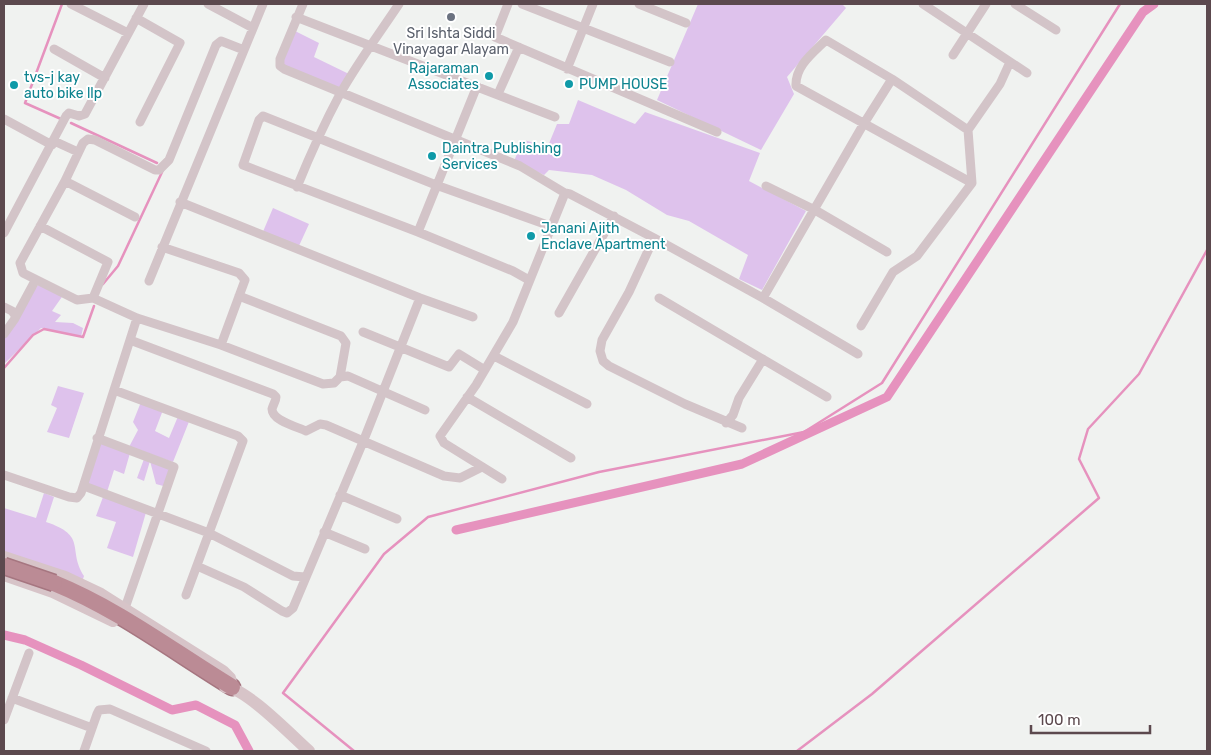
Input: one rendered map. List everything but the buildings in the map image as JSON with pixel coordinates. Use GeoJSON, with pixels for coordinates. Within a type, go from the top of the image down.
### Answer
{"type":"FeatureCollection","features":[{"type":"Feature","properties":{"kind":"highway"},"geometry":{"type":"LineString","coordinates":[[4,566],[80,593],[119,615],[232,687]]}},
{"type":"Feature","properties":{"kind":"street"},"geometry":{"type":"LineString","coordinates":[[71,4],[128,33]]}},
{"type":"Feature","properties":{"kind":"street"},"geometry":{"type":"LineString","coordinates":[[4,233],[69,113],[83,116],[144,4]]}},
{"type":"Feature","properties":{"kind":"street"},"geometry":{"type":"LineString","coordinates":[[208,4],[253,28]]}},
{"type":"Feature","properties":{"kind":"street"},"geometry":{"type":"LineString","coordinates":[[149,282],[180,202],[263,4]]}},
{"type":"Feature","properties":{"kind":"street"},"geometry":{"type":"LineString","coordinates":[[303,4],[280,59],[280,66],[520,166],[565,193],[614,216],[763,298],[858,354]]}},
{"type":"Feature","properties":{"kind":"street"},"geometry":{"type":"LineString","coordinates":[[297,187],[317,138],[341,92],[396,4]]}},
{"type":"Feature","properties":{"kind":"street"},"geometry":{"type":"LineString","coordinates":[[508,4],[494,37],[717,132]]}},
{"type":"Feature","properties":{"kind":"street"},"geometry":{"type":"LineString","coordinates":[[522,4],[670,62]]}},
{"type":"Feature","properties":{"kind":"street"},"geometry":{"type":"LineString","coordinates":[[567,68],[593,4]]}},
{"type":"Feature","properties":{"kind":"street"},"geometry":{"type":"LineString","coordinates":[[639,4],[686,23]]}},
{"type":"Feature","properties":{"kind":"street"},"geometry":{"type":"LineString","coordinates":[[923,4],[1027,73]]}},
{"type":"Feature","properties":{"kind":"street"},"geometry":{"type":"LineString","coordinates":[[953,54],[986,4]]}},
{"type":"Feature","properties":{"kind":"street"},"geometry":{"type":"LineString","coordinates":[[1015,4],[1056,30]]}},
{"type":"Feature","properties":{"kind":"street"},"geometry":{"type":"LineString","coordinates":[[296,17],[555,117]]}},
{"type":"Feature","properties":{"kind":"street"},"geometry":{"type":"LineString","coordinates":[[136,18],[180,43],[140,122]]}},
{"type":"Feature","properties":{"kind":"street"},"geometry":{"type":"LineString","coordinates":[[968,130],[892,80],[826,40],[801,66],[796,78],[796,86],[863,125],[972,183]]}},
{"type":"Feature","properties":{"kind":"street"},"geometry":{"type":"LineString","coordinates":[[239,296],[341,336],[346,343],[340,376],[334,383],[322,384],[221,345],[137,318],[93,298],[77,300],[23,274],[20,263],[65,182],[83,143],[88,139],[95,140],[155,170],[159,170],[169,160],[216,45],[221,41],[244,50]]}},
{"type":"Feature","properties":{"kind":"street"},"geometry":{"type":"LineString","coordinates":[[498,94],[519,47]]}},
{"type":"Feature","properties":{"kind":"street"},"geometry":{"type":"LineString","coordinates":[[54,49],[105,78]]}},
{"type":"Feature","properties":{"kind":"street"},"geometry":{"type":"LineString","coordinates":[[862,326],[893,272],[917,256],[972,183],[968,130],[1000,84],[1010,62]]}},
{"type":"Feature","properties":{"kind":"street"},"geometry":{"type":"LineString","coordinates":[[763,298],[863,125],[892,80]]}},
{"type":"Feature","properties":{"kind":"street"},"geometry":{"type":"LineString","coordinates":[[418,232],[477,86]]}},
{"type":"Feature","properties":{"kind":"street"},"geometry":{"type":"LineString","coordinates":[[529,280],[418,232],[297,187],[242,164],[259,120],[263,116],[436,185],[553,227]]}},
{"type":"Feature","properties":{"kind":"street"},"geometry":{"type":"LineString","coordinates":[[4,119],[53,143],[78,152]]}},
{"type":"Feature","properties":{"kind":"street"},"geometry":{"type":"LineString","coordinates":[[65,182],[134,217]]}},
{"type":"Feature","properties":{"kind":"street"},"geometry":{"type":"LineString","coordinates":[[766,186],[815,210],[887,252]]}},
{"type":"Feature","properties":{"kind":"street"},"geometry":{"type":"LineString","coordinates":[[502,479],[440,440],[442,430],[494,356],[522,303],[529,280],[553,227],[565,193]]}},
{"type":"Feature","properties":{"kind":"street"},"geometry":{"type":"LineString","coordinates":[[180,202],[420,298],[473,317]]}},
{"type":"Feature","properties":{"kind":"street"},"geometry":{"type":"LineString","coordinates":[[559,313],[614,216]]}},
{"type":"Feature","properties":{"kind":"street"},"geometry":{"type":"LineString","coordinates":[[40,226],[108,262],[93,298]]}},
{"type":"Feature","properties":{"kind":"street"},"geometry":{"type":"LineString","coordinates":[[654,238],[629,292],[605,332],[600,351],[603,361],[640,382],[726,423],[742,428]]}},
{"type":"Feature","properties":{"kind":"street"},"geometry":{"type":"LineString","coordinates":[[162,247],[239,273],[245,280],[221,345]]}},
{"type":"Feature","properties":{"kind":"street"},"geometry":{"type":"LineString","coordinates":[[4,334],[35,281]]}},
{"type":"Feature","properties":{"kind":"street"},"geometry":{"type":"LineString","coordinates":[[197,566],[244,587],[287,613],[294,608],[420,298]]}},
{"type":"Feature","properties":{"kind":"street"},"geometry":{"type":"LineString","coordinates":[[659,298],[827,397]]}},
{"type":"Feature","properties":{"kind":"street"},"geometry":{"type":"LineString","coordinates":[[4,307],[15,315]]}},
{"type":"Feature","properties":{"kind":"street"},"geometry":{"type":"LineString","coordinates":[[4,475],[69,498],[77,498],[84,486],[97,438],[137,318]]}},
{"type":"Feature","properties":{"kind":"street"},"geometry":{"type":"LineString","coordinates":[[363,332],[449,367],[459,354],[485,370]]}},
{"type":"Feature","properties":{"kind":"street"},"geometry":{"type":"LineString","coordinates":[[130,340],[274,394],[276,397],[272,409],[274,414],[278,418],[306,431],[320,424],[444,476],[460,478],[482,467]]}},
{"type":"Feature","properties":{"kind":"street"},"geometry":{"type":"LineString","coordinates":[[494,356],[587,404]]}},
{"type":"Feature","properties":{"kind":"street"},"geometry":{"type":"LineString","coordinates":[[726,423],[733,415],[739,398],[763,359]]}},
{"type":"Feature","properties":{"kind":"street"},"geometry":{"type":"LineString","coordinates":[[340,376],[348,376],[425,410]]}},
{"type":"Feature","properties":{"kind":"street"},"geometry":{"type":"LineString","coordinates":[[114,390],[241,438],[242,445],[186,595]]}},
{"type":"Feature","properties":{"kind":"street"},"geometry":{"type":"LineString","coordinates":[[467,397],[571,458]]}},
{"type":"Feature","properties":{"kind":"street"},"geometry":{"type":"LineString","coordinates":[[97,438],[174,467],[125,608]]}},
{"type":"Feature","properties":{"kind":"street"},"geometry":{"type":"LineString","coordinates":[[84,486],[209,533],[293,576],[305,577]]}},
{"type":"Feature","properties":{"kind":"street"},"geometry":{"type":"LineString","coordinates":[[340,495],[397,519]]}},
{"type":"Feature","properties":{"kind":"street"},"geometry":{"type":"LineString","coordinates":[[324,532],[365,549]]}},
{"type":"Feature","properties":{"kind":"street"},"geometry":{"type":"LineString","coordinates":[[4,557],[88,587],[125,608],[223,671],[230,678],[232,687]]}},
{"type":"Feature","properties":{"kind":"street"},"geometry":{"type":"LineString","coordinates":[[17,579],[22,563]]}},
{"type":"Feature","properties":{"kind":"street"},"geometry":{"type":"LineString","coordinates":[[4,575],[79,603],[112,620],[210,682],[222,687],[232,687],[275,720],[309,751]]}},
{"type":"Feature","properties":{"kind":"street"},"geometry":{"type":"LineString","coordinates":[[4,720],[29,653]]}},
{"type":"Feature","properties":{"kind":"street"},"geometry":{"type":"LineString","coordinates":[[12,698],[92,728]]}},
{"type":"Feature","properties":{"kind":"street"},"geometry":{"type":"LineString","coordinates":[[84,751],[99,710],[110,709],[206,751]]}},
{"type":"Feature","properties":{"kind":"shaded area"},"geometry":{"type":"Polygon","coordinates":[[[698,4],[842,4],[846,8],[787,77],[794,94],[761,150],[657,100],[698,4]]]}},
{"type":"Feature","properties":{"kind":"shaded area"},"geometry":{"type":"Polygon","coordinates":[[[293,30],[319,43],[314,57],[349,74],[338,89],[282,65],[293,30]]]}},
{"type":"Feature","properties":{"kind":"shaded area"},"geometry":{"type":"Polygon","coordinates":[[[578,100],[635,124],[645,112],[760,153],[749,181],[806,211],[762,290],[739,279],[748,255],[689,221],[667,215],[626,190],[592,175],[549,170],[544,175],[514,161],[523,140],[548,146],[557,124],[569,124],[578,100]]]}},
{"type":"Feature","properties":{"kind":"shaded area"},"geometry":{"type":"Polygon","coordinates":[[[273,208],[309,224],[298,248],[262,234],[273,208]]]}},
{"type":"Feature","properties":{"kind":"shaded area"},"geometry":{"type":"Polygon","coordinates":[[[38,285],[64,294],[52,311],[61,315],[55,322],[73,323],[83,328],[81,337],[41,328],[4,364],[4,333],[38,285]]]}},
{"type":"Feature","properties":{"kind":"shaded area"},"geometry":{"type":"Polygon","coordinates":[[[58,386],[84,393],[69,438],[47,432],[57,408],[51,405],[58,386]]]}},
{"type":"Feature","properties":{"kind":"shaded area"},"geometry":{"type":"Polygon","coordinates":[[[141,402],[163,410],[155,431],[169,438],[179,414],[190,419],[173,462],[129,447],[138,430],[133,422],[141,402]]]}},
{"type":"Feature","properties":{"kind":"shaded area"},"geometry":{"type":"Polygon","coordinates":[[[99,438],[174,467],[167,487],[156,484],[150,461],[144,481],[137,478],[144,459],[130,453],[124,474],[114,470],[107,492],[84,485],[99,438]]]}},
{"type":"Feature","properties":{"kind":"shaded area"},"geometry":{"type":"Polygon","coordinates":[[[44,493],[54,497],[46,522],[59,527],[72,538],[79,567],[84,576],[82,582],[4,557],[4,508],[36,518],[44,493]]]}},
{"type":"Feature","properties":{"kind":"shaded area"},"geometry":{"type":"Polygon","coordinates":[[[103,497],[147,509],[133,557],[107,548],[116,522],[96,516],[103,497]]]}},
{"type":"Feature","properties":{"kind":"waterway"},"geometry":{"type":"LineString","coordinates":[[61,119],[25,103],[62,4]]}},
{"type":"Feature","properties":{"kind":"waterway"},"geometry":{"type":"LineString","coordinates":[[354,751],[283,693],[384,554],[428,517],[599,472],[804,432],[882,383],[1120,4]]}},
{"type":"Feature","properties":{"kind":"waterway"},"geometry":{"type":"LineString","coordinates":[[456,530],[742,464],[887,397],[1143,12],[1154,4]]}},
{"type":"Feature","properties":{"kind":"waterway"},"geometry":{"type":"LineString","coordinates":[[71,123],[157,163]]}},
{"type":"Feature","properties":{"kind":"waterway"},"geometry":{"type":"LineString","coordinates":[[103,284],[118,266],[163,170]]}},
{"type":"Feature","properties":{"kind":"waterway"},"geometry":{"type":"LineString","coordinates":[[797,751],[872,694],[1099,498],[1079,459],[1088,429],[1139,374],[1207,250]]}},
{"type":"Feature","properties":{"kind":"waterway"},"geometry":{"type":"LineString","coordinates":[[4,368],[33,335],[44,329],[83,337],[94,306]]}},
{"type":"Feature","properties":{"kind":"waterway"},"geometry":{"type":"LineString","coordinates":[[4,635],[25,640],[81,665],[172,710],[196,705],[235,725],[249,751]]}},
{"type":"Feature","properties":{"kind":"place","name":"Sri Ishta Siddi Vinayagar Alayam"},"geometry":{"type":"Point","coordinates":[451,17]}},
{"type":"Feature","properties":{"kind":"place","name":"Rajaraman Associates"},"geometry":{"type":"Point","coordinates":[489,76]}},
{"type":"Feature","properties":{"kind":"place","name":"PUMP HOUSE"},"geometry":{"type":"Point","coordinates":[569,84]}},
{"type":"Feature","properties":{"kind":"place","name":"tvs-j kay auto bike llp"},"geometry":{"type":"Point","coordinates":[14,85]}},
{"type":"Feature","properties":{"kind":"place","name":"Daintra Publishing Services"},"geometry":{"type":"Point","coordinates":[432,156]}},
{"type":"Feature","properties":{"kind":"place","name":"Janani Ajith Enclave Apartment"},"geometry":{"type":"Point","coordinates":[531,236]}}]}
